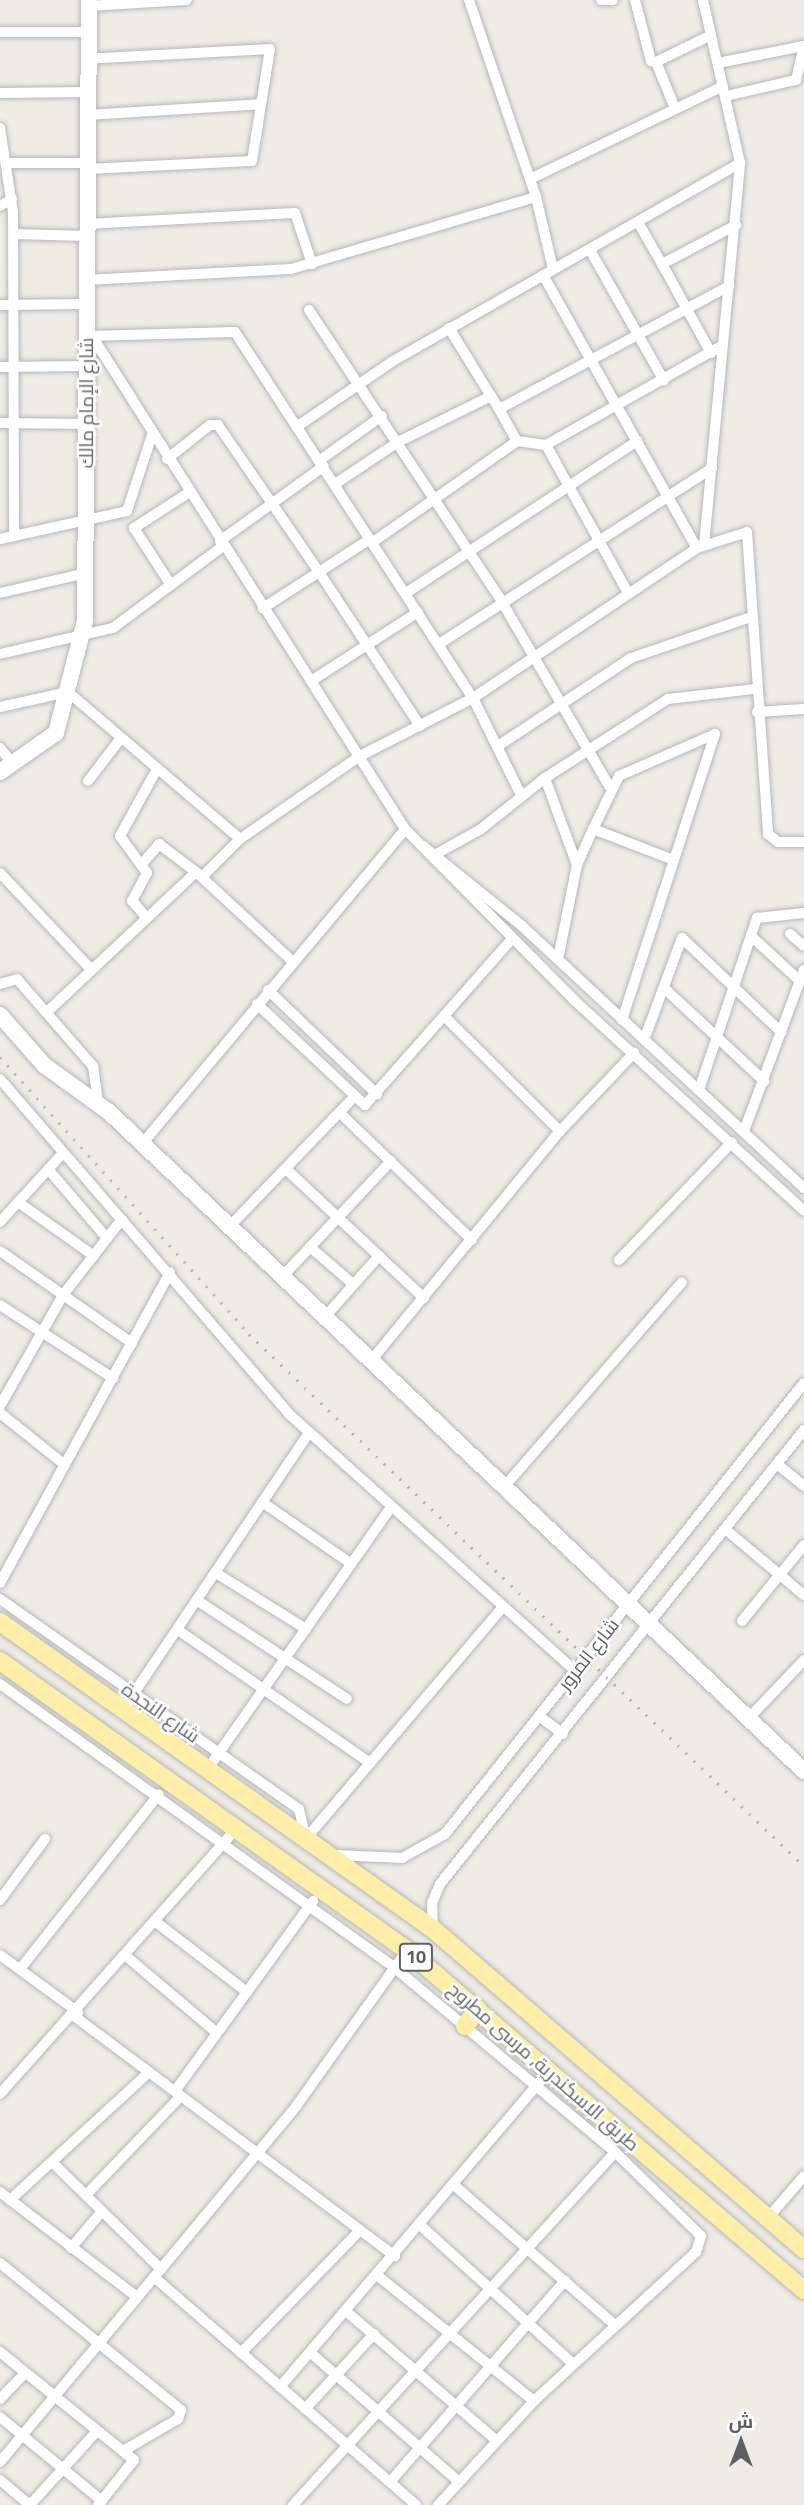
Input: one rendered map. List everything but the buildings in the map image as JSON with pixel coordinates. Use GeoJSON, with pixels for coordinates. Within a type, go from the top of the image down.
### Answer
{"type":"FeatureCollection","features":[{"type":"Feature","properties":{"kind":"main road","name":"طريق الاسكندرية, مرسى مطروح"},"geometry":{"type":"LineString","coordinates":[[0,1622],[129,1701],[214,1760],[307,1835],[433,1929],[804,2249]]}},
{"type":"Feature","properties":{"kind":"main road","name":"طريق الاسكندرية, مرسى مطروح"},"geometry":{"type":"LineString","coordinates":[[3,1669],[230,1835],[322,1888],[407,1950],[804,2290]]}},
{"type":"Feature","properties":{"kind":"main road"},"geometry":{"type":"LineString","coordinates":[[466,2026],[478,2009]]}},
{"type":"Feature","properties":{"kind":"main road"},"geometry":{"type":"LineString","coordinates":[[760,2252],[775,2224]]}},
{"type":"Feature","properties":{"kind":"street"},"geometry":{"type":"LineString","coordinates":[[88,3],[187,0]]}},
{"type":"Feature","properties":{"kind":"street"},"geometry":{"type":"LineString","coordinates":[[469,0],[536,197],[548,272],[592,360],[668,496],[700,547]]}},
{"type":"Feature","properties":{"kind":"street"},"geometry":{"type":"LineString","coordinates":[[601,0],[613,0]]}},
{"type":"Feature","properties":{"kind":"street"},"geometry":{"type":"LineString","coordinates":[[635,0],[650,61],[656,62],[711,35]]}},
{"type":"Feature","properties":{"kind":"street"},"geometry":{"type":"LineString","coordinates":[[700,547],[712,468],[740,163],[704,0]]}},
{"type":"Feature","properties":{"kind":"street","name":"شارع الإمام مالك"},"geometry":{"type":"LineString","coordinates":[[6,768],[56,733],[83,634],[86,573],[86,366],[89,336],[85,304],[88,3]]}},
{"type":"Feature","properties":{"kind":"street"},"geometry":{"type":"LineString","coordinates":[[0,32],[88,32]]}},
{"type":"Feature","properties":{"kind":"street"},"geometry":{"type":"LineString","coordinates":[[530,179],[675,108],[724,91],[796,79],[804,46],[718,63]]}},
{"type":"Feature","properties":{"kind":"street"},"geometry":{"type":"LineString","coordinates":[[7,163],[87,166],[252,161],[270,49],[88,59]]}},
{"type":"Feature","properties":{"kind":"street"},"geometry":{"type":"LineString","coordinates":[[656,62],[675,108]]}},
{"type":"Feature","properties":{"kind":"street"},"geometry":{"type":"LineString","coordinates":[[0,93],[88,92]]}},
{"type":"Feature","properties":{"kind":"street"},"geometry":{"type":"LineString","coordinates":[[87,115],[260,104]]}},
{"type":"Feature","properties":{"kind":"street"},"geometry":{"type":"LineString","coordinates":[[0,128],[12,199],[14,234],[18,365],[14,536]]}},
{"type":"Feature","properties":{"kind":"street"},"geometry":{"type":"LineString","coordinates":[[298,426],[360,383],[449,328],[639,223],[740,163]]}},
{"type":"Feature","properties":{"kind":"street"},"geometry":{"type":"LineString","coordinates":[[86,281],[312,264],[536,197]]}},
{"type":"Feature","properties":{"kind":"street"},"geometry":{"type":"LineString","coordinates":[[0,206],[12,199]]}},
{"type":"Feature","properties":{"kind":"street"},"geometry":{"type":"LineString","coordinates":[[14,234],[295,213],[312,264]]}},
{"type":"Feature","properties":{"kind":"street"},"geometry":{"type":"LineString","coordinates":[[639,223],[711,354]]}},
{"type":"Feature","properties":{"kind":"street"},"geometry":{"type":"LineString","coordinates":[[662,264],[736,225]]}},
{"type":"Feature","properties":{"kind":"street"},"geometry":{"type":"LineString","coordinates":[[590,250],[664,381]]}},
{"type":"Feature","properties":{"kind":"street"},"geometry":{"type":"LineString","coordinates":[[499,410],[689,310],[729,286]]}},
{"type":"Feature","properties":{"kind":"street"},"geometry":{"type":"LineString","coordinates":[[0,305],[16,302],[85,304]]}},
{"type":"Feature","properties":{"kind":"street"},"geometry":{"type":"LineString","coordinates":[[309,310],[382,416],[502,602],[610,786]]}},
{"type":"Feature","properties":{"kind":"street"},"geometry":{"type":"LineString","coordinates":[[449,328],[517,441]]}},
{"type":"Feature","properties":{"kind":"street"},"geometry":{"type":"LineString","coordinates":[[521,795],[473,698],[298,426],[232,329],[89,336],[405,829],[512,939],[804,1211]]}},
{"type":"Feature","properties":{"kind":"street"},"geometry":{"type":"LineString","coordinates":[[263,608],[372,540],[517,441],[546,445],[664,381],[723,345]]}},
{"type":"Feature","properties":{"kind":"street"},"geometry":{"type":"LineString","coordinates":[[0,367],[86,366]]}},
{"type":"Feature","properties":{"kind":"street"},"geometry":{"type":"LineString","coordinates":[[335,484],[398,442],[491,396]]}},
{"type":"Feature","properties":{"kind":"street"},"geometry":{"type":"LineString","coordinates":[[0,654],[113,628],[382,416]]}},
{"type":"Feature","properties":{"kind":"street"},"geometry":{"type":"LineString","coordinates":[[0,423],[86,424]]}},
{"type":"Feature","properties":{"kind":"street"},"geometry":{"type":"LineString","coordinates":[[167,459],[216,424],[272,503],[420,726]]}},
{"type":"Feature","properties":{"kind":"street"},"geometry":{"type":"LineString","coordinates":[[0,539],[130,509],[152,435]]}},
{"type":"Feature","properties":{"kind":"street"},"geometry":{"type":"LineString","coordinates":[[406,593],[567,482],[638,440]]}},
{"type":"Feature","properties":{"kind":"street"},"geometry":{"type":"LineString","coordinates":[[546,445],[627,591]]}},
{"type":"Feature","properties":{"kind":"street"},"geometry":{"type":"LineString","coordinates":[[439,644],[597,536],[712,468]]}},
{"type":"Feature","properties":{"kind":"street"},"geometry":{"type":"LineString","coordinates":[[171,584],[134,528],[188,493]]}},
{"type":"Feature","properties":{"kind":"street"},"geometry":{"type":"LineString","coordinates":[[47,1012],[89,967],[240,839],[360,756],[473,698],[627,591],[700,547],[748,533],[748,618],[768,834],[778,842],[804,842]]}},
{"type":"Feature","properties":{"kind":"street"},"geometry":{"type":"LineString","coordinates":[[0,593],[86,573]]}},
{"type":"Feature","properties":{"kind":"street"},"geometry":{"type":"LineString","coordinates":[[311,681],[418,612]]}},
{"type":"Feature","properties":{"kind":"street"},"geometry":{"type":"LineString","coordinates":[[498,746],[631,658],[748,618]]}},
{"type":"Feature","properties":{"kind":"street"},"geometry":{"type":"LineString","coordinates":[[438,853],[481,829],[545,778],[668,699],[755,689]]}},
{"type":"Feature","properties":{"kind":"street"},"geometry":{"type":"LineString","coordinates":[[0,707],[68,692],[240,839]]}},
{"type":"Feature","properties":{"kind":"street"},"geometry":{"type":"LineString","coordinates":[[757,712],[804,709]]}},
{"type":"Feature","properties":{"kind":"street"},"geometry":{"type":"LineString","coordinates":[[558,960],[577,865],[610,786],[625,773],[715,734],[671,859],[622,1020]]}},
{"type":"Feature","properties":{"kind":"street"},"geometry":{"type":"LineString","coordinates":[[88,781],[121,738]]}},
{"type":"Feature","properties":{"kind":"street"},"geometry":{"type":"LineString","coordinates":[[0,748],[6,768]]}},
{"type":"Feature","properties":{"kind":"street"},"geometry":{"type":"LineString","coordinates":[[146,918],[132,901],[147,877],[120,836],[157,769]]}},
{"type":"Feature","properties":{"kind":"street"},"geometry":{"type":"LineString","coordinates":[[545,778],[577,865]]}},
{"type":"Feature","properties":{"kind":"street"},"geometry":{"type":"LineString","coordinates":[[142,1144],[292,961],[405,829]]}},
{"type":"Feature","properties":{"kind":"street"},"geometry":{"type":"LineString","coordinates":[[593,829],[671,859]]}},
{"type":"Feature","properties":{"kind":"street"},"geometry":{"type":"LineString","coordinates":[[415,841],[438,853],[558,960],[804,1188]]}},
{"type":"Feature","properties":{"kind":"street"},"geometry":{"type":"LineString","coordinates":[[141,865],[159,844],[199,875],[292,961]]}},
{"type":"Feature","properties":{"kind":"street"},"geometry":{"type":"LineString","coordinates":[[0,873],[89,967]]}},
{"type":"Feature","properties":{"kind":"street"},"geometry":{"type":"LineString","coordinates":[[699,1090],[715,1033],[760,914],[804,913]]}},
{"type":"Feature","properties":{"kind":"street"},"geometry":{"type":"LineString","coordinates":[[790,934],[804,946]]}},
{"type":"Feature","properties":{"kind":"street"},"geometry":{"type":"LineString","coordinates":[[744,1130],[802,975],[751,936]]}},
{"type":"Feature","properties":{"kind":"street"},"geometry":{"type":"LineString","coordinates":[[644,1040],[682,938],[781,1032]]}},
{"type":"Feature","properties":{"kind":"street"},"geometry":{"type":"LineString","coordinates":[[257,1004],[365,1105],[512,939]]}},
{"type":"Feature","properties":{"kind":"street"},"geometry":{"type":"LineString","coordinates":[[0,984],[15,977],[47,1012],[96,1071],[98,1102]]}},
{"type":"Feature","properties":{"kind":"street"},"geometry":{"type":"LineString","coordinates":[[664,988],[764,1081]]}},
{"type":"Feature","properties":{"kind":"street"},"geometry":{"type":"LineString","coordinates":[[268,990],[377,1094]]}},
{"type":"Feature","properties":{"kind":"street"},"geometry":{"type":"LineString","coordinates":[[0,1015],[44,1065],[98,1102],[804,1770]]}},
{"type":"Feature","properties":{"kind":"street"},"geometry":{"type":"LineString","coordinates":[[443,1016],[561,1132]]}},
{"type":"Feature","properties":{"kind":"street"},"geometry":{"type":"LineString","coordinates":[[370,1362],[561,1132],[634,1053]]}},
{"type":"Feature","properties":{"kind":"street"},"geometry":{"type":"LineString","coordinates":[[0,1079],[309,1433],[575,1671]]}},
{"type":"Feature","properties":{"kind":"street"},"geometry":{"type":"LineString","coordinates":[[229,1227],[354,1097]]}},
{"type":"Feature","properties":{"kind":"street"},"geometry":{"type":"LineString","coordinates":[[340,1113],[472,1240]]}},
{"type":"Feature","properties":{"kind":"street"},"geometry":{"type":"LineString","coordinates":[[619,1259],[732,1142]]}},
{"type":"Feature","properties":{"kind":"street"},"geometry":{"type":"LineString","coordinates":[[0,1222],[62,1153]]}},
{"type":"Feature","properties":{"kind":"street"},"geometry":{"type":"LineString","coordinates":[[282,1277],[391,1161]]}},
{"type":"Feature","properties":{"kind":"street"},"geometry":{"type":"LineString","coordinates":[[48,1169],[107,1238]]}},
{"type":"Feature","properties":{"kind":"street"},"geometry":{"type":"LineString","coordinates":[[286,1169],[424,1298]]}},
{"type":"Feature","properties":{"kind":"street"},"geometry":{"type":"LineString","coordinates":[[18,1202],[94,1256]]}},
{"type":"Feature","properties":{"kind":"street"},"geometry":{"type":"LineString","coordinates":[[0,1406],[63,1295],[122,1219]]}},
{"type":"Feature","properties":{"kind":"street"},"geometry":{"type":"LineString","coordinates":[[310,1247],[353,1284]]}},
{"type":"Feature","properties":{"kind":"street"},"geometry":{"type":"LineString","coordinates":[[0,1251],[132,1343]]}},
{"type":"Feature","properties":{"kind":"street"},"geometry":{"type":"LineString","coordinates":[[324,1318],[379,1255]]}},
{"type":"Feature","properties":{"kind":"street"},"geometry":{"type":"LineString","coordinates":[[0,1583],[170,1273]]}},
{"type":"Feature","properties":{"kind":"street"},"geometry":{"type":"LineString","coordinates":[[504,1487],[682,1282]]}},
{"type":"Feature","properties":{"kind":"street"},"geometry":{"type":"LineString","coordinates":[[0,1305],[113,1378]]}},
{"type":"Feature","properties":{"kind":"street","name":"شارع المرور"},"geometry":{"type":"LineString","coordinates":[[335,1855],[386,1860],[433,1845],[540,1716],[804,1383]]}},
{"type":"Feature","properties":{"kind":"street"},"geometry":{"type":"LineString","coordinates":[[0,1413],[65,1465]]}},
{"type":"Feature","properties":{"kind":"street","name":"شارع المرور"},"geometry":{"type":"LineString","coordinates":[[433,1929],[432,1903],[440,1884],[563,1734],[804,1430]]}},
{"type":"Feature","properties":{"kind":"street"},"geometry":{"type":"LineString","coordinates":[[129,1701],[309,1433]]}},
{"type":"Feature","properties":{"kind":"street"},"geometry":{"type":"LineString","coordinates":[[777,1464],[804,1486]]}},
{"type":"Feature","properties":{"kind":"street"},"geometry":{"type":"LineString","coordinates":[[262,1502],[350,1563]]}},
{"type":"Feature","properties":{"kind":"street"},"geometry":{"type":"LineString","coordinates":[[214,1760],[391,1507]]}},
{"type":"Feature","properties":{"kind":"street"},"geometry":{"type":"LineString","coordinates":[[725,1529],[804,1595]]}},
{"type":"Feature","properties":{"kind":"street"},"geometry":{"type":"LineString","coordinates":[[742,1621],[804,1545]]}},
{"type":"Feature","properties":{"kind":"street"},"geometry":{"type":"LineString","coordinates":[[216,1573],[306,1629]]}},
{"type":"Feature","properties":{"kind":"street","name":"شارع النجدة"},"geometry":{"type":"LineString","coordinates":[[0,1599],[129,1701]]}},
{"type":"Feature","properties":{"kind":"street"},"geometry":{"type":"LineString","coordinates":[[198,1601],[347,1699]]}},
{"type":"Feature","properties":{"kind":"street"},"geometry":{"type":"LineString","coordinates":[[307,1835],[503,1607]]}},
{"type":"Feature","properties":{"kind":"street"},"geometry":{"type":"LineString","coordinates":[[178,1630],[370,1763]]}},
{"type":"Feature","properties":{"kind":"street"},"geometry":{"type":"LineString","coordinates":[[748,1718],[804,1660]]}},
{"type":"Feature","properties":{"kind":"street"},"geometry":{"type":"LineString","coordinates":[[0,1684],[159,1794],[230,1835],[310,1904],[466,2026],[615,2152],[702,2241],[616,2326],[534,2401],[438,2505]]}},
{"type":"Feature","properties":{"kind":"street"},"geometry":{"type":"LineString","coordinates":[[540,1716],[563,1734]]}},
{"type":"Feature","properties":{"kind":"street"},"geometry":{"type":"LineString","coordinates":[[20,1969],[159,1794]]}},
{"type":"Feature","properties":{"kind":"street"},"geometry":{"type":"LineString","coordinates":[[0,2094],[76,2014],[230,1835]]}},
{"type":"Feature","properties":{"kind":"street"},"geometry":{"type":"LineString","coordinates":[[0,1900],[46,1839]]}},
{"type":"Feature","properties":{"kind":"street"},"geometry":{"type":"LineString","coordinates":[[86,2196],[178,2094],[218,2033],[322,1888]]}},
{"type":"Feature","properties":{"kind":"street"},"geometry":{"type":"LineString","coordinates":[[156,1922],[247,1992]]}},
{"type":"Feature","properties":{"kind":"street"},"geometry":{"type":"LineString","coordinates":[[0,2462],[258,2153],[407,1950]]}},
{"type":"Feature","properties":{"kind":"street"},"geometry":{"type":"LineString","coordinates":[[0,1955],[149,2072],[395,2256]]}},
{"type":"Feature","properties":{"kind":"street"},"geometry":{"type":"LineString","coordinates":[[125,1956],[218,2033]]}},
{"type":"Feature","properties":{"kind":"street"},"geometry":{"type":"LineString","coordinates":[[280,2387],[348,2312],[550,2070]]}},
{"type":"Feature","properties":{"kind":"street"},"geometry":{"type":"LineString","coordinates":[[10,2200],[149,2072]]}},
{"type":"Feature","properties":{"kind":"street"},"geometry":{"type":"LineString","coordinates":[[293,2505],[349,2447],[448,2332],[615,2152]]}},
{"type":"Feature","properties":{"kind":"street"},"geometry":{"type":"LineString","coordinates":[[52,2162],[102,2211],[157,2273],[241,2353],[416,2505]]}},
{"type":"Feature","properties":{"kind":"street"},"geometry":{"type":"LineString","coordinates":[[775,2224],[804,2176]]}},
{"type":"Feature","properties":{"kind":"street"},"geometry":{"type":"LineString","coordinates":[[455,2186],[616,2326]]}},
{"type":"Feature","properties":{"kind":"street"},"geometry":{"type":"LineString","coordinates":[[0,2192],[137,2297]]}},
{"type":"Feature","properties":{"kind":"street"},"geometry":{"type":"LineString","coordinates":[[71,2248],[102,2211]]}},
{"type":"Feature","properties":{"kind":"street"},"geometry":{"type":"LineString","coordinates":[[421,2226],[573,2364]]}},
{"type":"Feature","properties":{"kind":"street"},"geometry":{"type":"LineString","coordinates":[[241,2353],[359,2230]]}},
{"type":"Feature","properties":{"kind":"street"},"geometry":{"type":"LineString","coordinates":[[0,2263],[100,2343],[181,2413],[123,2451]]}},
{"type":"Feature","properties":{"kind":"street"},"geometry":{"type":"LineString","coordinates":[[378,2276],[534,2401]]}},
{"type":"Feature","properties":{"kind":"street"},"geometry":{"type":"LineString","coordinates":[[390,2483],[565,2281]]}},
{"type":"Feature","properties":{"kind":"street"},"geometry":{"type":"LineString","coordinates":[[348,2312],[496,2440]]}},
{"type":"Feature","properties":{"kind":"street"},"geometry":{"type":"LineString","coordinates":[[306,2409],[374,2334]]}},
{"type":"Feature","properties":{"kind":"street"},"geometry":{"type":"LineString","coordinates":[[0,2352],[55,2399],[123,2451],[134,2466],[100,2503],[0,2417]]}},
{"type":"Feature","properties":{"kind":"street"},"geometry":{"type":"LineString","coordinates":[[312,2354],[458,2481]]}},
{"type":"Feature","properties":{"kind":"street"},"geometry":{"type":"LineString","coordinates":[[0,2399],[25,2373]]}},
{"type":"Feature","properties":{"kind":"street"},"geometry":{"type":"LineString","coordinates":[[0,2480],[30,2505],[97,2431]]}},
{"type":"Feature","properties":{"kind":"railway"},"geometry":{"type":"LineString","coordinates":[[0,1057],[249,1334],[804,1866]]}}]}
